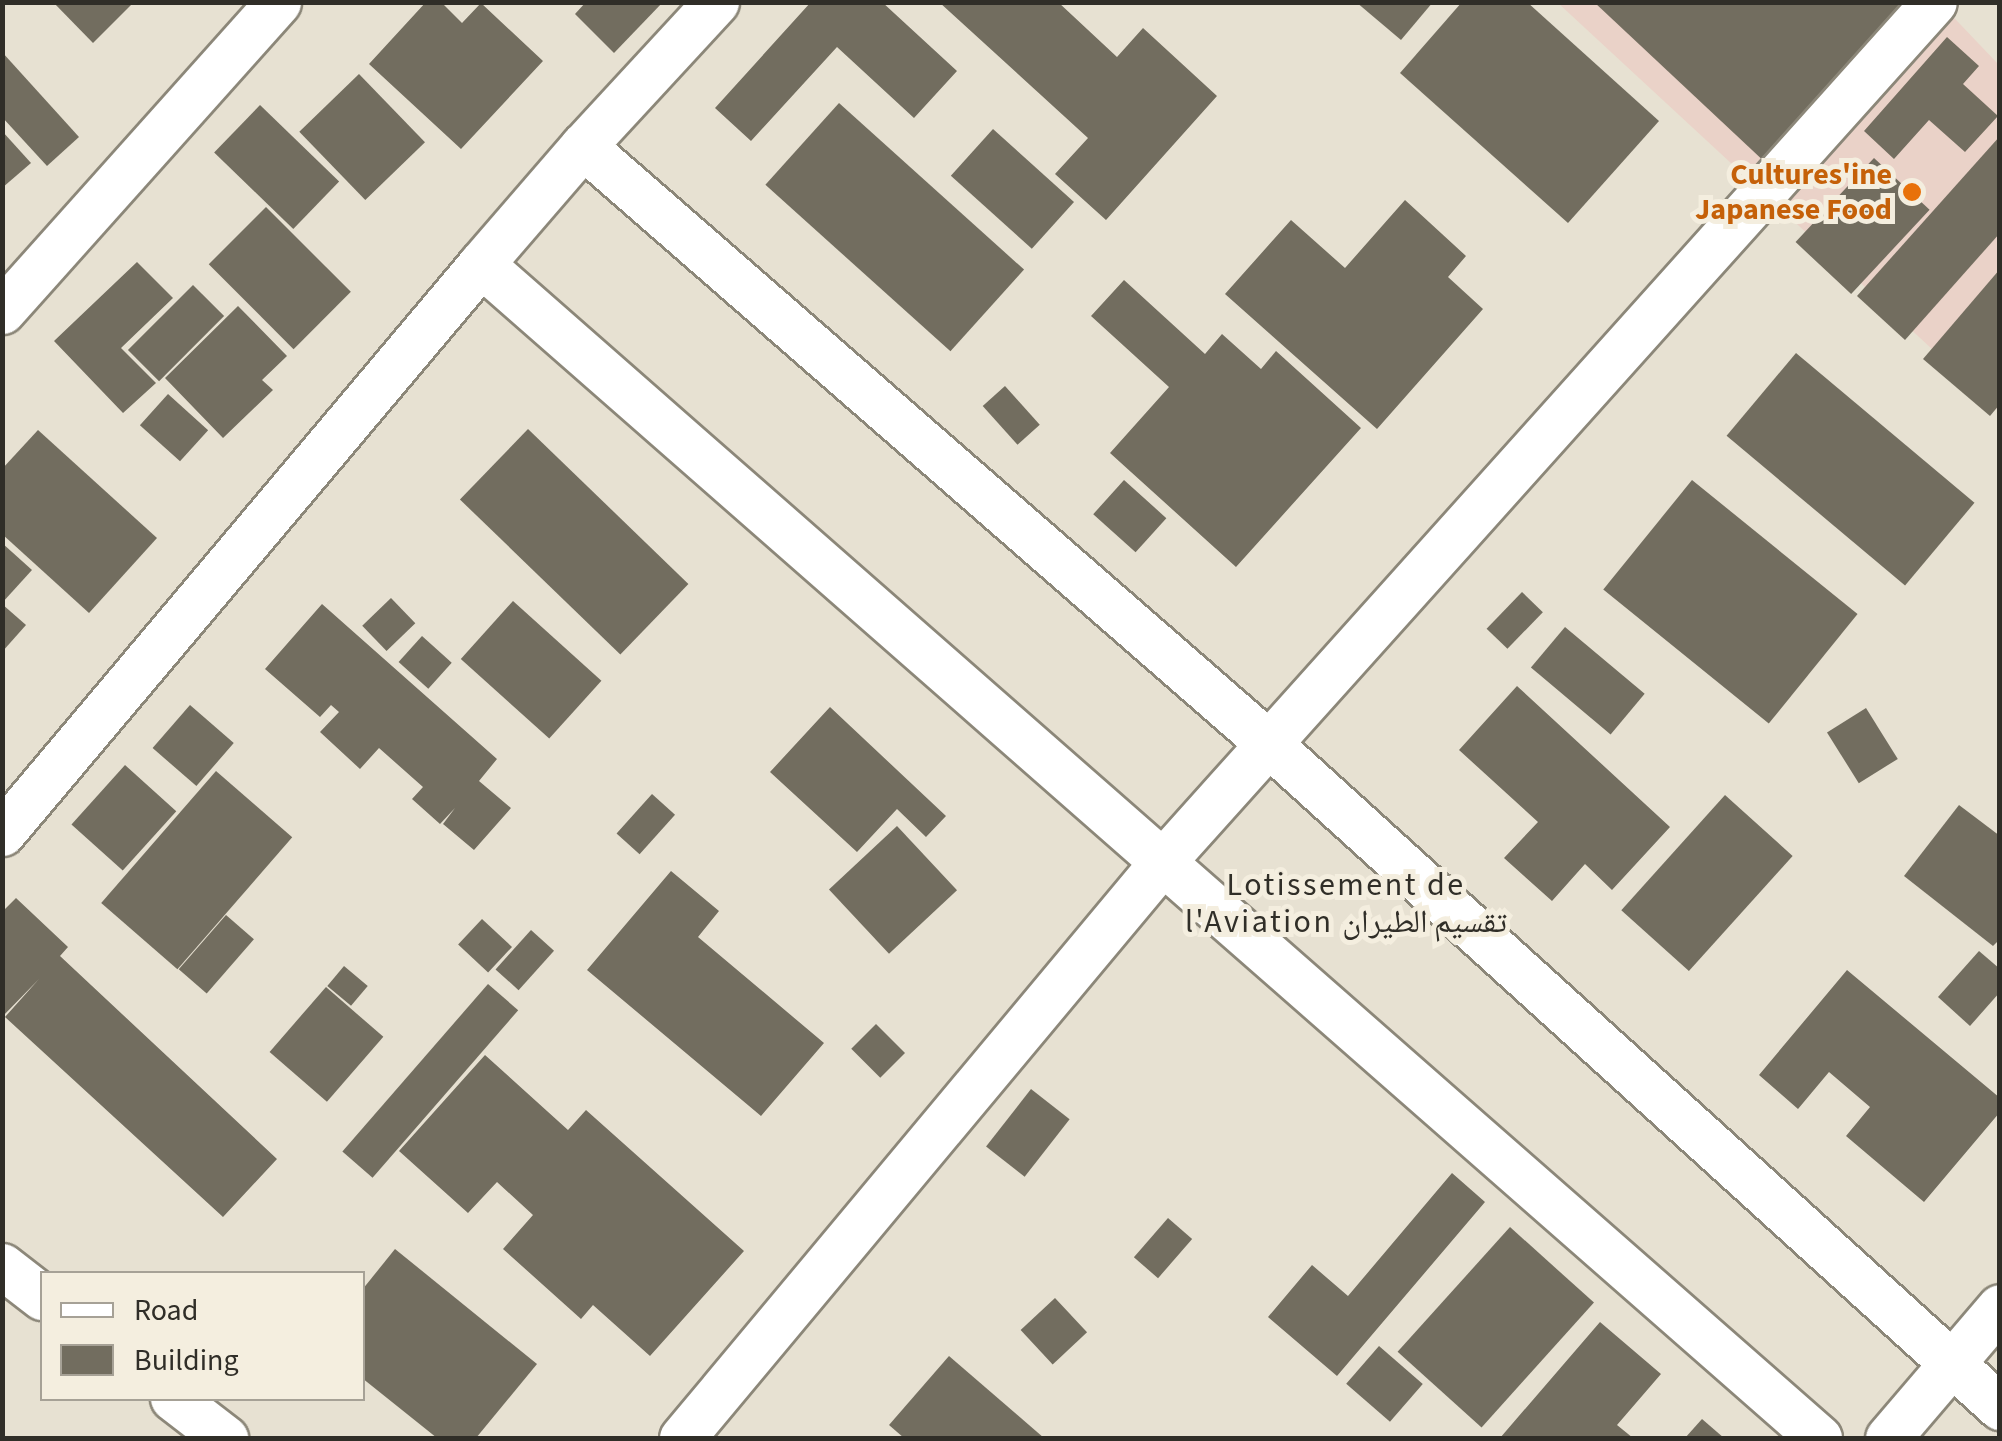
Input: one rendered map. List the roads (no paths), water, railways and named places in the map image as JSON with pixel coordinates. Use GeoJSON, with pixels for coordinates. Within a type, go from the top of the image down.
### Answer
{"type":"FeatureCollection","features":[{"type":"Feature","properties":{"kind":"street"},"geometry":{"type":"LineString","coordinates":[[2,311],[278,2]]}},
{"type":"Feature","properties":{"kind":"street"},"geometry":{"type":"LineString","coordinates":[[2,832],[481,264],[716,2]]}},
{"type":"Feature","properties":{"kind":"street"},"geometry":{"type":"LineString","coordinates":[[682,1438],[1165,859],[1934,2]]}},
{"type":"Feature","properties":{"kind":"street"},"geometry":{"type":"LineString","coordinates":[[583,146],[1269,744],[2000,1407]]}},
{"type":"Feature","properties":{"kind":"street"},"geometry":{"type":"LineString","coordinates":[[481,264],[1165,859],[1819,1438]]}},
{"type":"Feature","properties":{"kind":"street"},"geometry":{"type":"LineString","coordinates":[[2,1266],[40,1296]]}},
{"type":"Feature","properties":{"kind":"street"},"geometry":{"type":"LineString","coordinates":[[1888,1438],[2000,1307]]}},
{"type":"Feature","properties":{"kind":"street"},"geometry":{"type":"LineString","coordinates":[[177,1401],[225,1438]]}},
{"type":"Feature","properties":{"kind":"place","name":"Cultures'ine Japanese Food"},"geometry":{"type":"Point","coordinates":[1912,192]}},
{"type":"Feature","properties":{"kind":"district","name":"Lotissement de l'Aviation تقسيم الطيران"},"geometry":{"type":"Point","coordinates":[1346,904]}}]}
